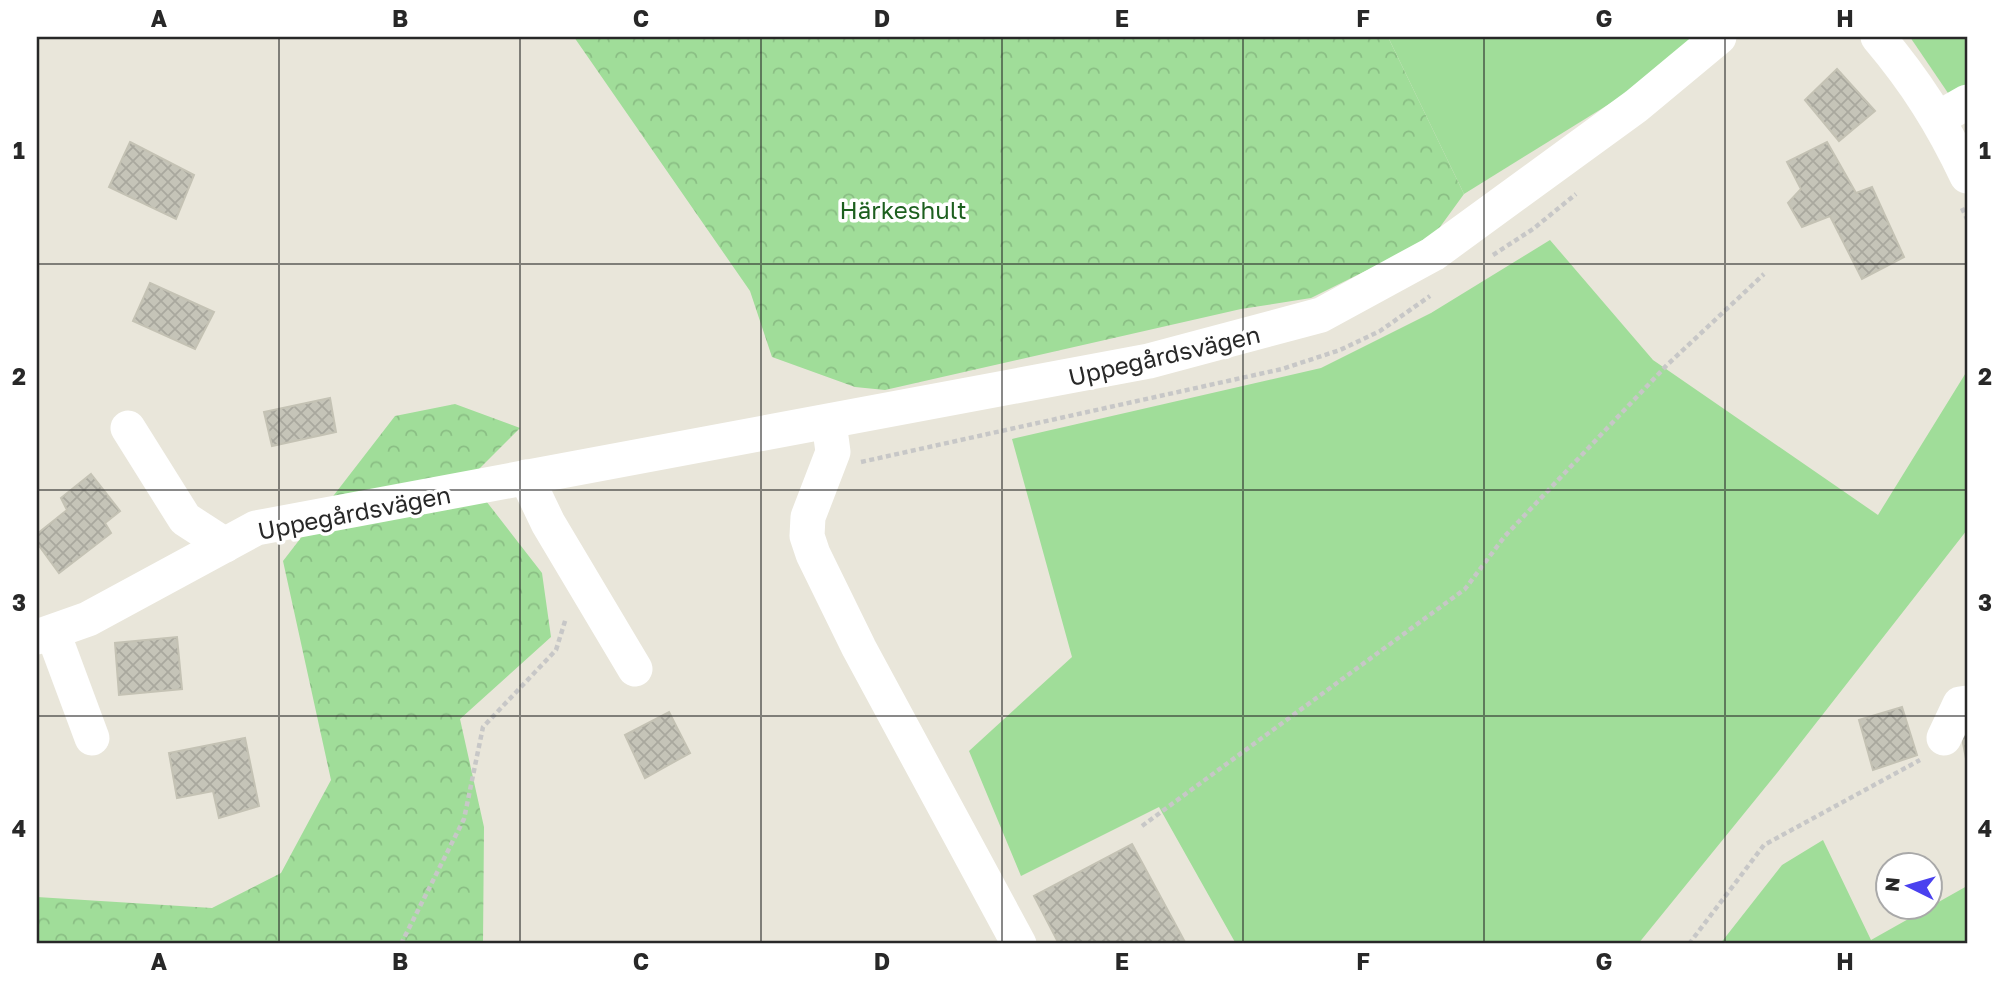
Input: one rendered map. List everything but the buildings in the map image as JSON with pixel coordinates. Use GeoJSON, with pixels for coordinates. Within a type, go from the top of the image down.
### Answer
{"type":"FeatureCollection","features":[{"type":"Feature","properties":{"kind":"street","name":"Uppegårdsvägen"},"geometry":{"type":"LineString","coordinates":[[45,635],[88,619],[256,528],[1149,361],[1321,315],[1433,254],[1636,106],[1719,37]]}},
{"type":"Feature","properties":{"kind":"street"},"geometry":{"type":"LineString","coordinates":[[1878,37],[1908,72],[1953,110],[1967,176]]}},
{"type":"Feature","properties":{"kind":"street"},"geometry":{"type":"LineString","coordinates":[[829,422],[833,453],[807,517],[807,536],[813,554],[859,649],[1019,944]]}},
{"type":"Feature","properties":{"kind":"street"},"geometry":{"type":"LineString","coordinates":[[128,428],[185,519],[225,545]]}},
{"type":"Feature","properties":{"kind":"street"},"geometry":{"type":"LineString","coordinates":[[526,477],[548,523],[635,669]]}},
{"type":"Feature","properties":{"kind":"street"},"geometry":{"type":"LineString","coordinates":[[45,635],[92,738]]}},
{"type":"Feature","properties":{"kind":"street"},"geometry":{"type":"LineString","coordinates":[[1944,738],[1961,704],[1967,703]]}},
{"type":"Feature","properties":{"kind":"path"},"geometry":{"type":"LineString","coordinates":[[1142,826],[1465,589],[1505,536],[1667,365],[1764,274]]}},
{"type":"Feature","properties":{"kind":"path"},"geometry":{"type":"LineString","coordinates":[[401,944],[464,820],[483,727],[556,649],[569,611]]}},
{"type":"Feature","properties":{"kind":"path"},"geometry":{"type":"LineString","coordinates":[[1689,944],[1764,845],[1918,762],[1944,738]]}},
{"type":"Feature","properties":{"kind":"green space","name":"Härkeshult"},"geometry":{"type":"Polygon","coordinates":[[[574,37],[1388,37],[1464,194],[1432,238],[1311,298],[1241,309],[885,390],[855,387],[772,357],[750,291],[574,37]]]}},
{"type":"Feature","properties":{"kind":"green space"},"geometry":{"type":"Polygon","coordinates":[[[1388,37],[1699,37],[1619,98],[1464,194],[1388,37]]]}},
{"type":"Feature","properties":{"kind":"green space"},"geometry":{"type":"Polygon","coordinates":[[[1910,37],[1967,37],[1967,121],[1910,37]]]}},
{"type":"Feature","properties":{"kind":"green space"},"geometry":{"type":"Polygon","coordinates":[[[1550,240],[1653,360],[1878,515],[1967,371],[1967,530],[1777,773],[1638,944],[1236,944],[1159,807],[1021,876],[969,751],[1072,657],[1012,439],[1321,368],[1431,313],[1550,240]]]}},
{"type":"Feature","properties":{"kind":"green space"},"geometry":{"type":"Polygon","coordinates":[[[455,404],[520,428],[469,479],[542,573],[551,637],[460,719],[484,827],[483,944],[37,944],[37,897],[212,908],[281,873],[331,780],[283,561],[395,416],[455,404]]]}},
{"type":"Feature","properties":{"kind":"green space"},"geometry":{"type":"Polygon","coordinates":[[[1823,840],[1871,940],[1903,922],[1944,922],[1944,899],[1967,886],[1967,944],[1720,944],[1782,865],[1823,840]]]}}]}
